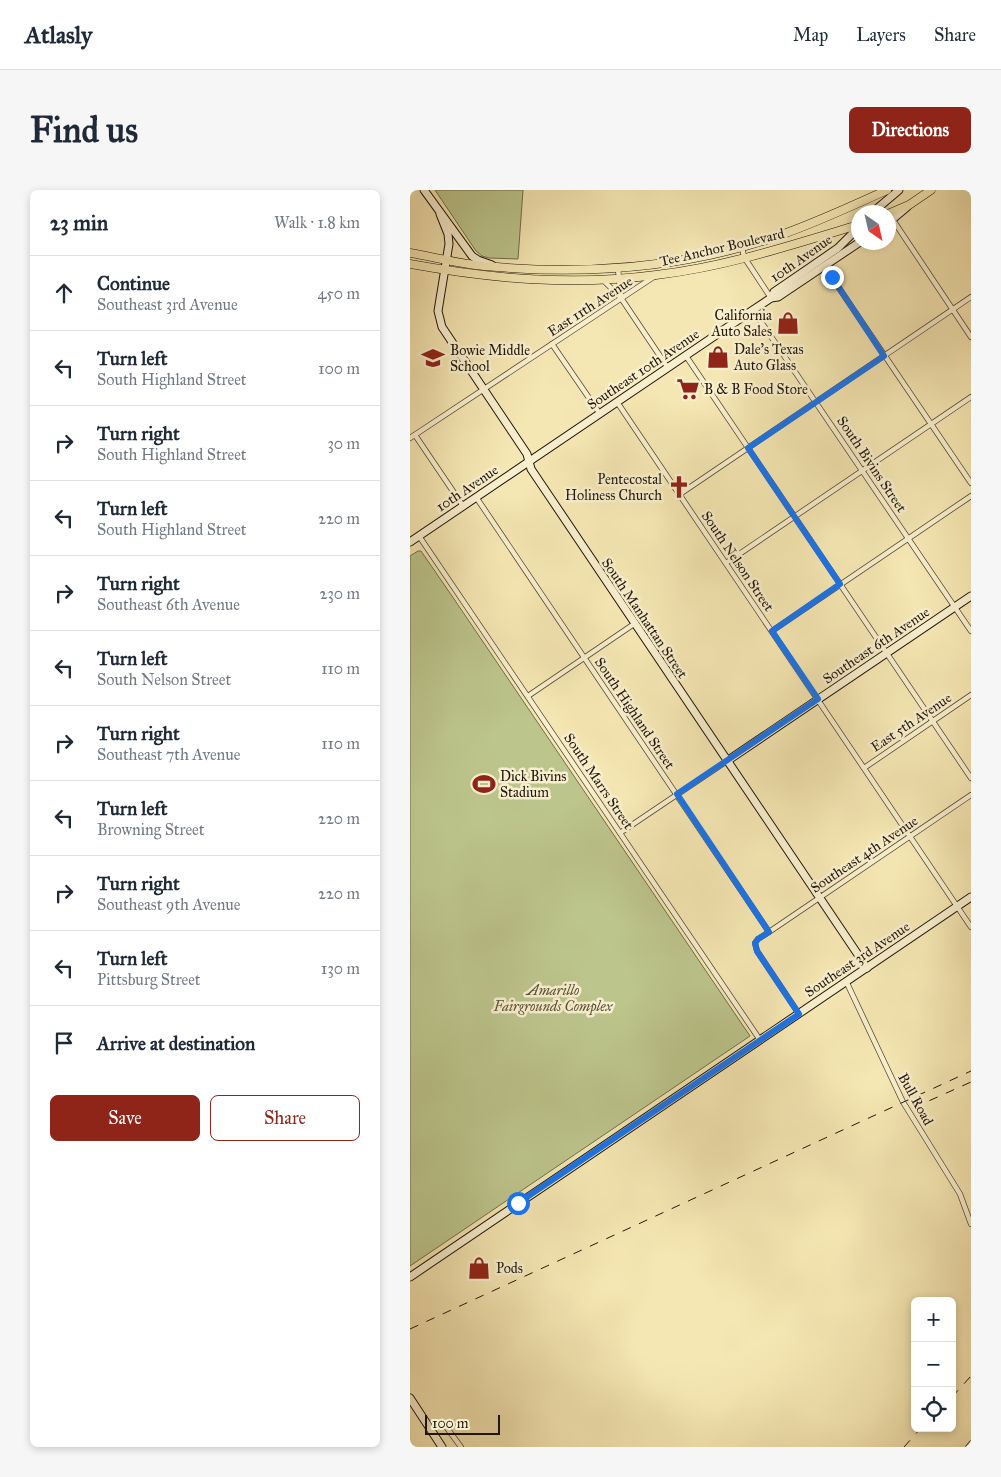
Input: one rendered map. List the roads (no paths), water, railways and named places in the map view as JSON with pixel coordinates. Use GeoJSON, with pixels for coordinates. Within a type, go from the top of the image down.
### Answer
{"type":"FeatureCollection","features":[{"type":"Feature","properties":{"kind":"main road"},"geometry":{"type":"LineString","coordinates":[[424,190],[472,256],[497,267]]}},
{"type":"Feature","properties":{"kind":"main road","name":"Tee Anchor Boulevard"},"geometry":{"type":"LineString","coordinates":[[410,253],[483,266],[561,271],[618,269],[677,261],[742,247],[806,226],[887,190]]}},
{"type":"Feature","properties":{"kind":"main road"},"geometry":{"type":"LineString","coordinates":[[881,205],[898,190]]}},
{"type":"Feature","properties":{"kind":"main road"},"geometry":{"type":"LineString","coordinates":[[896,214],[931,190]]}},
{"type":"Feature","properties":{"kind":"main road","name":"South Manhattan Street"},"geometry":{"type":"LineString","coordinates":[[440,214],[448,234],[449,244],[438,311],[439,320],[446,334],[527,454],[531,469],[866,968]]}},
{"type":"Feature","properties":{"kind":"main road","name":"Tee Anchor Boulevard"},"geometry":{"type":"LineString","coordinates":[[410,264],[494,277],[570,281],[619,279],[656,275],[744,257],[851,228]]}},
{"type":"Feature","properties":{"kind":"main road","name":"10th Avenue"},"geometry":{"type":"LineString","coordinates":[[822,263],[851,234]]}},
{"type":"Feature","properties":{"kind":"main road","name":"10th Avenue"},"geometry":{"type":"LineString","coordinates":[[771,298],[774,292],[851,247]]}},
{"type":"Feature","properties":{"kind":"main road","name":"Southeast 10th Avenue"},"geometry":{"type":"LineString","coordinates":[[529,462],[771,298]]}},
{"type":"Feature","properties":{"kind":"main road","name":"10th Avenue"},"geometry":{"type":"LineString","coordinates":[[410,542],[529,462]]}},
{"type":"Feature","properties":{"kind":"main road","name":"Southeast 6th Avenue"},"geometry":{"type":"LineString","coordinates":[[727,761],[971,596]]}},
{"type":"Feature","properties":{"kind":"main road","name":"Southeast 3rd Avenue"},"geometry":{"type":"LineString","coordinates":[[410,1277],[971,898]]}},
{"type":"Feature","properties":{"kind":"main road"},"geometry":{"type":"LineString","coordinates":[[410,1398],[442,1447]]}},
{"type":"Feature","properties":{"kind":"street"},"geometry":{"type":"LineString","coordinates":[[896,228],[971,337]]}},
{"type":"Feature","properties":{"kind":"street"},"geometry":{"type":"LineString","coordinates":[[742,247],[744,257],[771,298]]}},
{"type":"Feature","properties":{"kind":"street"},"geometry":{"type":"LineString","coordinates":[[822,263],[971,484]]}},
{"type":"Feature","properties":{"kind":"street"},"geometry":{"type":"LineString","coordinates":[[618,269],[621,298]]}},
{"type":"Feature","properties":{"kind":"street","name":"East 11th Avenue"},"geometry":{"type":"LineString","coordinates":[[410,438],[656,275]]}},
{"type":"Feature","properties":{"kind":"street"},"geometry":{"type":"LineString","coordinates":[[602,280],[621,298],[668,368]]}},
{"type":"Feature","properties":{"kind":"street"},"geometry":{"type":"LineString","coordinates":[[680,494],[971,297]]}},
{"type":"Feature","properties":{"kind":"street","name":"South Bivins Street"},"geometry":{"type":"LineString","coordinates":[[753,310],[971,631]]}},
{"type":"Feature","properties":{"kind":"street"},"geometry":{"type":"LineString","coordinates":[[552,344],[600,414]]}},
{"type":"Feature","properties":{"kind":"street"},"geometry":{"type":"LineString","coordinates":[[686,356],[971,778]]}},
{"type":"Feature","properties":{"kind":"street"},"geometry":{"type":"LineString","coordinates":[[726,563],[971,397]]}},
{"type":"Feature","properties":{"kind":"street","name":"South Nelson Street"},"geometry":{"type":"LineString","coordinates":[[617,402],[971,927]]}},
{"type":"Feature","properties":{"kind":"street"},"geometry":{"type":"LineString","coordinates":[[415,435],[463,506]]}},
{"type":"Feature","properties":{"kind":"street"},"geometry":{"type":"LineString","coordinates":[[772,631],[971,496]]}},
{"type":"Feature","properties":{"kind":"street","name":"South Highland Street"},"geometry":{"type":"LineString","coordinates":[[476,498],[769,932]]}},
{"type":"Feature","properties":{"kind":"street","name":"South Marrs Street"},"geometry":{"type":"LineString","coordinates":[[419,536],[760,1040]]}},
{"type":"Feature","properties":{"kind":"street"},"geometry":{"type":"LineString","coordinates":[[528,696],[634,624]]}},
{"type":"Feature","properties":{"kind":"street","name":"East 5th Avenue"},"geometry":{"type":"LineString","coordinates":[[864,768],[971,695]]}},
{"type":"Feature","properties":{"kind":"street","name":"Southeast 6th Avenue"},"geometry":{"type":"LineString","coordinates":[[620,833],[727,761]]}},
{"type":"Feature","properties":{"kind":"street","name":"Southeast 4th Avenue"},"geometry":{"type":"LineString","coordinates":[[769,932],[971,795]]}},
{"type":"Feature","properties":{"kind":"street"},"geometry":{"type":"LineString","coordinates":[[769,932],[755,943],[757,951],[799,1014]]}},
{"type":"Feature","properties":{"kind":"street","name":"Bull Road"},"geometry":{"type":"LineString","coordinates":[[846,982],[903,1102],[960,1194],[971,1224]]}},
{"type":"Feature","properties":{"kind":"street"},"geometry":{"type":"LineString","coordinates":[[444,1424],[461,1447]]}},
{"type":"Feature","properties":{"kind":"railway"},"geometry":{"type":"LineString","coordinates":[[410,1329],[971,1071]]}},
{"type":"Feature","properties":{"kind":"railway"},"geometry":{"type":"LineString","coordinates":[[913,1108],[971,1082]]}},
{"type":"Feature","properties":{"kind":"railway"},"geometry":{"type":"LineString","coordinates":[[956,1393],[971,1376]]}},
{"type":"Feature","properties":{"kind":"railway"},"geometry":{"type":"LineString","coordinates":[[904,1447],[917,1432]]}},
{"type":"Feature","properties":{"kind":"railway"},"geometry":{"type":"LineString","coordinates":[[965,1447],[971,1440]]}},
{"type":"Feature","properties":{"kind":"place","name":"California Auto Sales"},"geometry":{"type":"Point","coordinates":[788,323]}},
{"type":"Feature","properties":{"kind":"place","name":"Dale's Texas Auto Glass"},"geometry":{"type":"Point","coordinates":[718,357]}},
{"type":"Feature","properties":{"kind":"place","name":"Bowie Middle School"},"geometry":{"type":"Point","coordinates":[433,358]}},
{"type":"Feature","properties":{"kind":"place","name":"B & B Food Store"},"geometry":{"type":"Point","coordinates":[688,389]}},
{"type":"Feature","properties":{"kind":"place","name":"Pentecostal Holiness Church"},"geometry":{"type":"Point","coordinates":[679,487]}},
{"type":"Feature","properties":{"kind":"place","name":"Dick Bivins Stadium"},"geometry":{"type":"Point","coordinates":[484,784]}},
{"type":"Feature","properties":{"kind":"place","name":"Pods"},"geometry":{"type":"Point","coordinates":[479,1268]}},
{"type":"Feature","properties":{"kind":"park label","name":"Amarillo Fairgrounds Complex"},"geometry":{"type":"Point","coordinates":[553,998]}}]}
